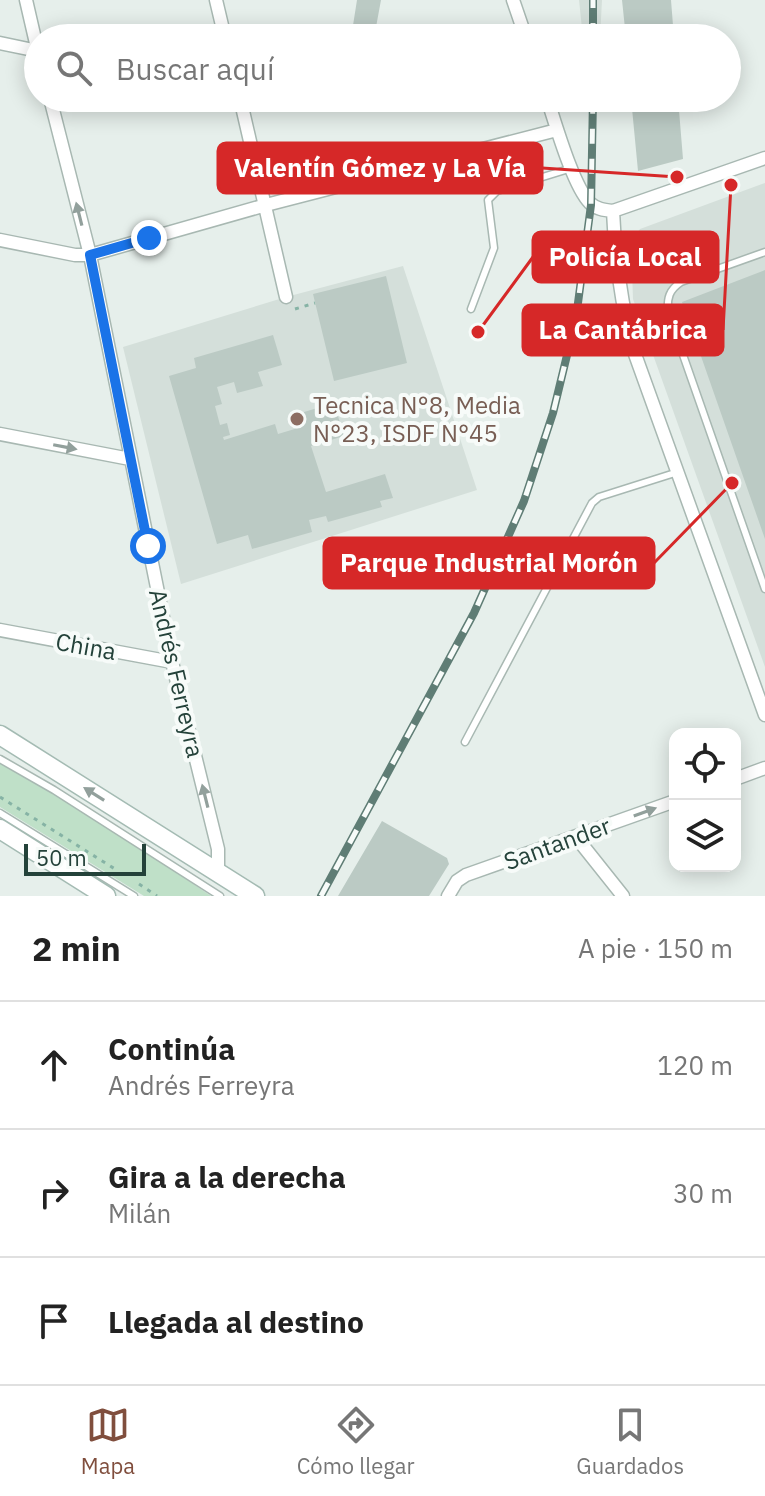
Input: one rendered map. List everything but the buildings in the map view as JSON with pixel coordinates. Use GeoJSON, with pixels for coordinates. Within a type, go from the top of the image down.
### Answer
{"type":"FeatureCollection","features":[{"type":"Feature","properties":{"kind":"main road"},"geometry":{"type":"LineString","coordinates":[[0,735],[255,896]]}},
{"type":"Feature","properties":{"kind":"main road"},"geometry":{"type":"LineString","coordinates":[[0,829],[106,896]]}},
{"type":"Feature","properties":{"kind":"street"},"geometry":{"type":"LineString","coordinates":[[26,0],[32,24]]}},
{"type":"Feature","properties":{"kind":"street"},"geometry":{"type":"LineString","coordinates":[[216,0],[222,24]]}},
{"type":"Feature","properties":{"kind":"street"},"geometry":{"type":"LineString","coordinates":[[513,0],[521,24]]}},
{"type":"Feature","properties":{"kind":"street"},"geometry":{"type":"LineString","coordinates":[[0,43],[24,48]]}},
{"type":"Feature","properties":{"kind":"street","name":"Andrés Ferreyra"},"geometry":{"type":"LineString","coordinates":[[54,112],[90,255],[172,662],[218,849],[218,873]]}},
{"type":"Feature","properties":{"kind":"street"},"geometry":{"type":"LineString","coordinates":[[243,112],[286,297]]}},
{"type":"Feature","properties":{"kind":"street"},"geometry":{"type":"LineString","coordinates":[[551,112],[583,194],[591,205],[601,210],[613,211],[765,158]]}},
{"type":"Feature","properties":{"kind":"street"},"geometry":{"type":"LineString","coordinates":[[0,240],[75,255],[90,255],[266,205],[557,130]]}},
{"type":"Feature","properties":{"kind":"street"},"geometry":{"type":"LineString","coordinates":[[613,211],[618,276],[632,346],[765,715]]}},
{"type":"Feature","properties":{"kind":"street"},"geometry":{"type":"LineString","coordinates":[[0,434],[130,459]]}},
{"type":"Feature","properties":{"kind":"street","name":"China"},"geometry":{"type":"LineString","coordinates":[[0,630],[172,662]]}},
{"type":"Feature","properties":{"kind":"street"},"geometry":{"type":"LineString","coordinates":[[741,777],[765,768]]}},
{"type":"Feature","properties":{"kind":"street","name":"Santander"},"geometry":{"type":"LineString","coordinates":[[448,896],[457,881],[466,875],[669,803]]}},
{"type":"Feature","properties":{"kind":"street"},"geometry":{"type":"LineString","coordinates":[[576,837],[623,896]]}},
{"type":"Feature","properties":{"kind":"lane"},"geometry":{"type":"LineString","coordinates":[[471,309],[494,248],[488,200],[492,194],[572,168]]}},
{"type":"Feature","properties":{"kind":"lane"},"geometry":{"type":"LineString","coordinates":[[765,252],[681,282],[672,288],[667,300],[668,312],[765,589]]}},
{"type":"Feature","properties":{"kind":"lane"},"geometry":{"type":"LineString","coordinates":[[465,742],[592,503],[599,497],[678,472]]}},
{"type":"Feature","properties":{"kind":"lane"},"geometry":{"type":"LineString","coordinates":[[0,759],[220,896]]}},
{"type":"Feature","properties":{"kind":"lane"},"geometry":{"type":"LineString","coordinates":[[0,813],[134,896]]}},
{"type":"Feature","properties":{"kind":"path"},"geometry":{"type":"LineString","coordinates":[[0,797],[118,871]]}},
{"type":"Feature","properties":{"kind":"path"},"geometry":{"type":"LineString","coordinates":[[131,879],[157,896]]}},
{"type":"Feature","properties":{"kind":"shaded area"},"geometry":{"type":"Polygon","coordinates":[[[579,0],[602,0],[601,24],[582,24],[579,0]]]}},
{"type":"Feature","properties":{"kind":"shaded area"},"geometry":{"type":"Polygon","coordinates":[[[765,183],[765,667],[633,299],[631,241],[640,229],[765,183]]]}},
{"type":"Feature","properties":{"kind":"shaded area","name":"Tecnica N°8, Media N°23, ISDF N°45"},"geometry":{"type":"Polygon","coordinates":[[[403,266],[477,490],[181,584],[123,347],[286,297],[403,266]]]}},
{"type":"Feature","properties":{"kind":"green space"},"geometry":{"type":"Polygon","coordinates":[[[0,760],[45,783],[211,896],[144,896],[0,807],[0,760]]]}},
{"type":"Feature","properties":{"kind":"railway"},"geometry":{"type":"LineString","coordinates":[[593,0],[593,24]]}},
{"type":"Feature","properties":{"kind":"railway"},"geometry":{"type":"LineString","coordinates":[[321,896],[474,613],[524,501],[553,413],[576,318],[591,205],[593,112]]}},
{"type":"Feature","properties":{"kind":"place","name":"Valentín Gómez y La Vía"},"geometry":{"type":"Point","coordinates":[677,177]}},
{"type":"Feature","properties":{"kind":"place","name":"La Cantábrica"},"geometry":{"type":"Point","coordinates":[731,185]}},
{"type":"Feature","properties":{"kind":"place","name":"Policía Local"},"geometry":{"type":"Point","coordinates":[478,332]}},
{"type":"Feature","properties":{"kind":"place","name":"Tecnica N°8, Media N°23, ISDF N°45"},"geometry":{"type":"Point","coordinates":[297,419]}},
{"type":"Feature","properties":{"kind":"place","name":"Parque Industrial Morón"},"geometry":{"type":"Point","coordinates":[732,483]}},
{"type":"Feature","properties":{"kind":"route"},"geometry":{"type":"LineString","coordinates":[[148,546],[90,255],[149,238]]}}]}
